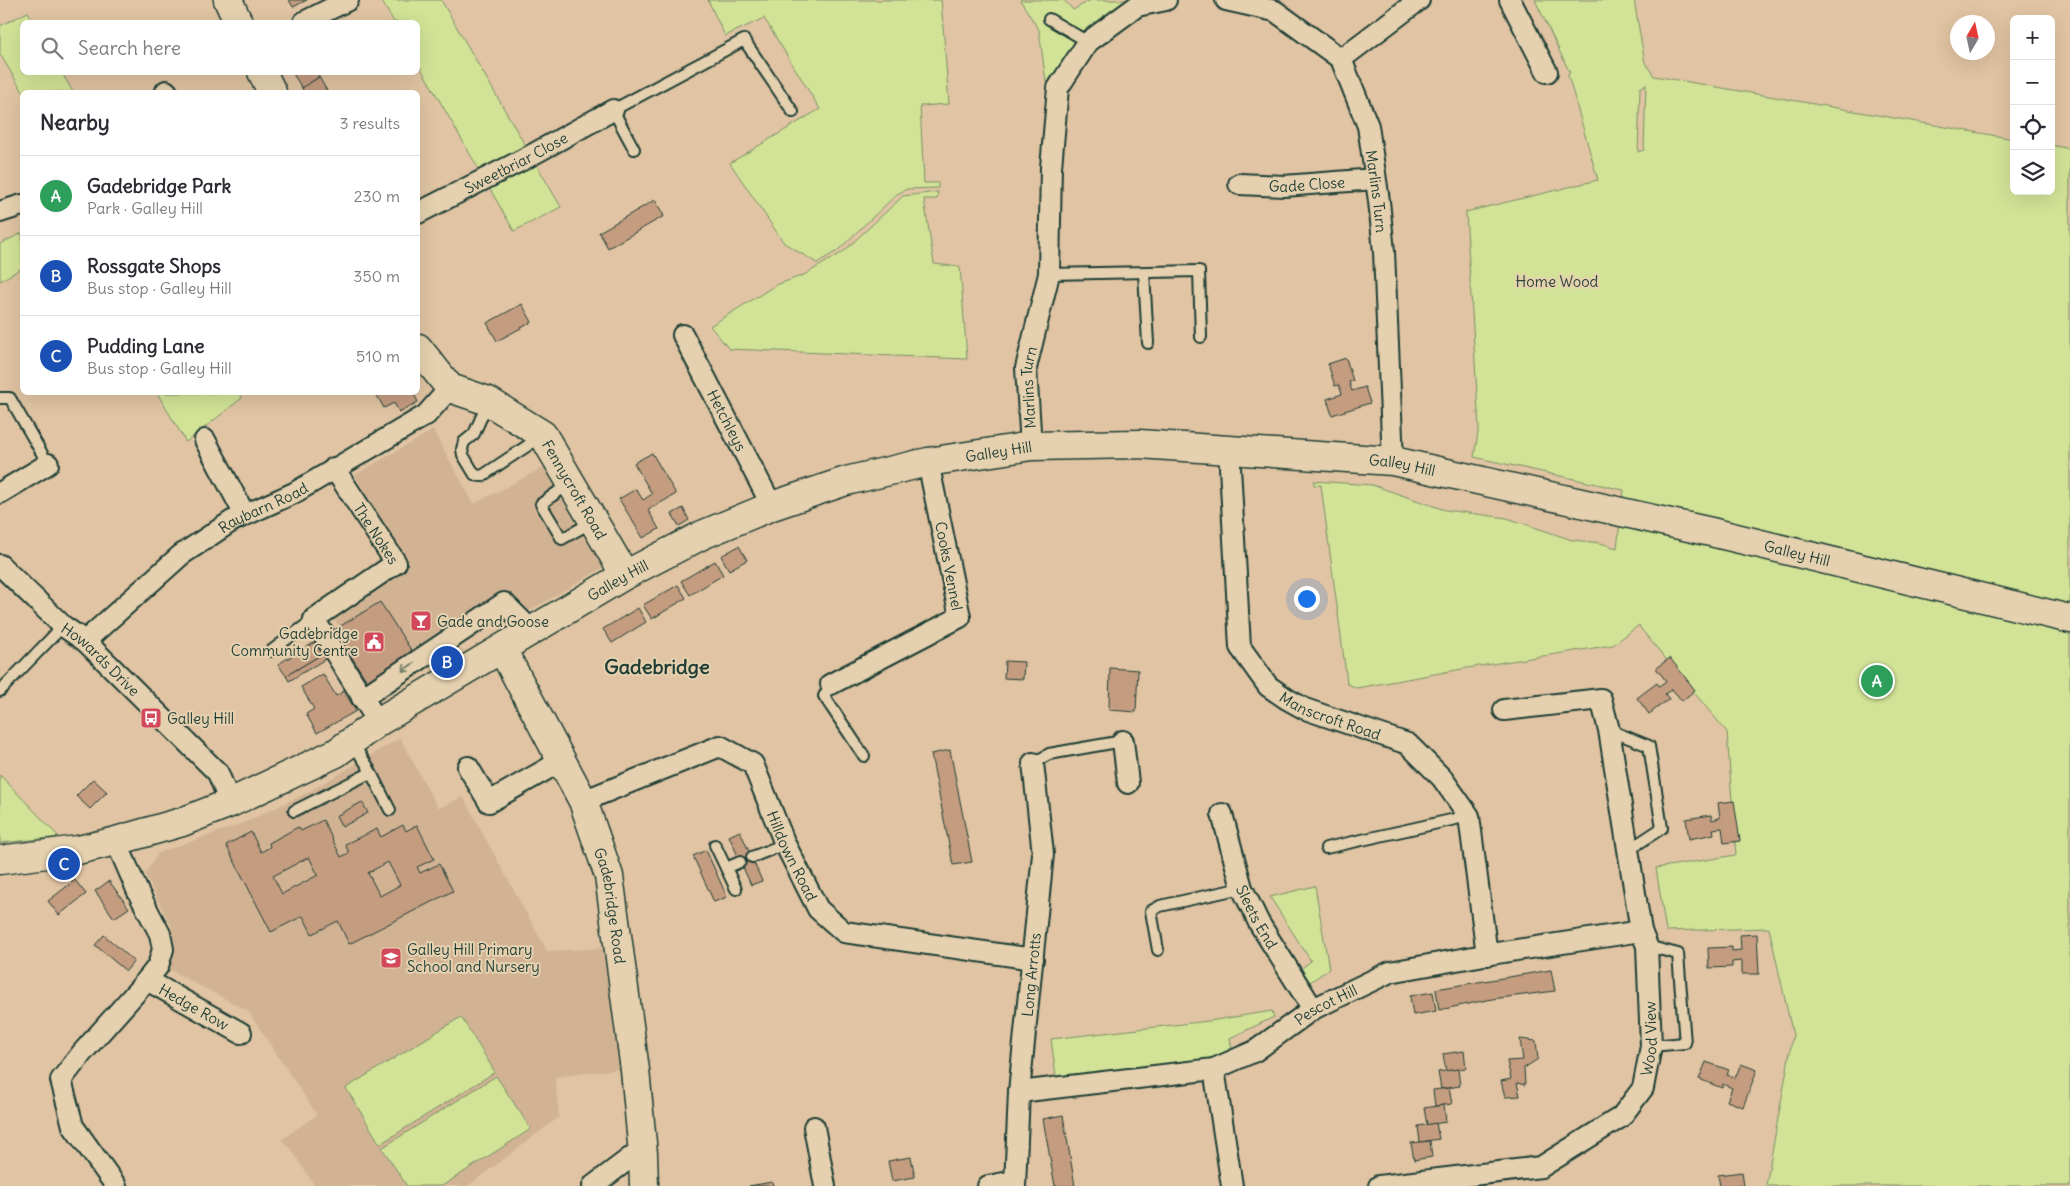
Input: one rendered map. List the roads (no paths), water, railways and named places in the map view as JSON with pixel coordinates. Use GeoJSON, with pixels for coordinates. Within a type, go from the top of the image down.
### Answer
{"type":"FeatureCollection","features":[{"type":"Feature","properties":{"kind":"street"},"geometry":{"type":"LineString","coordinates":[[228,0],[237,20]]}},
{"type":"Feature","properties":{"kind":"street"},"geometry":{"type":"LineString","coordinates":[[308,20],[348,0]]}},
{"type":"Feature","properties":{"kind":"street","name":"Marlins Turn"},"geometry":{"type":"LineString","coordinates":[[1031,446],[1026,368],[1049,274],[1051,166],[1058,88],[1088,42],[1137,6],[1166,0]]}},
{"type":"Feature","properties":{"kind":"street"},"geometry":{"type":"LineString","coordinates":[[1226,0],[1275,11],[1340,59],[1419,0]]}},
{"type":"Feature","properties":{"kind":"street"},"geometry":{"type":"LineString","coordinates":[[1510,0],[1548,72]]}},
{"type":"Feature","properties":{"kind":"street","name":"Marlins Turn"},"geometry":{"type":"LineString","coordinates":[[1340,59],[1368,126],[1375,179],[1384,252],[1393,461]]}},
{"type":"Feature","properties":{"kind":"street"},"geometry":{"type":"LineString","coordinates":[[264,75],[271,90]]}},
{"type":"Feature","properties":{"kind":"street","name":"Sweetbriar Close"},"geometry":{"type":"LineString","coordinates":[[420,212],[528,157],[613,110]]}},
{"type":"Feature","properties":{"kind":"street","name":"Gade Close"},"geometry":{"type":"LineString","coordinates":[[1238,184],[1284,186],[1375,179]]}},
{"type":"Feature","properties":{"kind":"street"},"geometry":{"type":"LineString","coordinates":[[0,212],[20,206]]}},
{"type":"Feature","properties":{"kind":"street","name":"Hetchleys"},"geometry":{"type":"LineString","coordinates":[[683,335],[772,506]]}},
{"type":"Feature","properties":{"kind":"street"},"geometry":{"type":"LineString","coordinates":[[420,350],[450,388]]}},
{"type":"Feature","properties":{"kind":"street","name":"Fennycroft Road"},"geometry":{"type":"LineString","coordinates":[[450,388],[483,413],[543,436],[625,574]]}},
{"type":"Feature","properties":{"kind":"street","name":"Raybarn Road"},"geometry":{"type":"LineString","coordinates":[[85,641],[181,555],[232,522],[294,493],[426,415],[450,388]]}},
{"type":"Feature","properties":{"kind":"street"},"geometry":{"type":"LineString","coordinates":[[205,440],[245,515]]}},
{"type":"Feature","properties":{"kind":"street","name":"Galley Hill"},"geometry":{"type":"LineString","coordinates":[[0,860],[78,850],[116,841],[182,822],[230,803],[336,753],[378,722],[625,574],[702,535],[772,506],[846,481],[928,462],[1031,446],[1139,444],[1393,461],[1711,532],[2070,619]]}},
{"type":"Feature","properties":{"kind":"street","name":"Manscroft Road"},"geometry":{"type":"LineString","coordinates":[[1228,449],[1240,647],[1268,686],[1305,709],[1408,744],[1442,778],[1469,816],[1487,955]]}},
{"type":"Feature","properties":{"kind":"street","name":"Cooks Vennel"},"geometry":{"type":"LineString","coordinates":[[831,684],[960,617],[928,462]]}},
{"type":"Feature","properties":{"kind":"street"},"geometry":{"type":"LineString","coordinates":[[0,493],[48,464]]}},
{"type":"Feature","properties":{"kind":"street","name":"The Nokes"},"geometry":{"type":"LineString","coordinates":[[314,619],[396,563],[334,468]]}},
{"type":"Feature","properties":{"kind":"street","name":"Howards Drive"},"geometry":{"type":"LineString","coordinates":[[0,565],[63,626],[85,641],[218,773],[230,803]]}},
{"type":"Feature","properties":{"kind":"street"},"geometry":{"type":"LineString","coordinates":[[362,698],[504,603],[531,630]]}},
{"type":"Feature","properties":{"kind":"street"},"geometry":{"type":"LineString","coordinates":[[314,619],[378,722]]}},
{"type":"Feature","properties":{"kind":"street","name":"Gadebridge Road"},"geometry":{"type":"LineString","coordinates":[[502,649],[563,760],[583,802],[609,876],[635,1070],[644,1186]]}},
{"type":"Feature","properties":{"kind":"street","name":"Wood View"},"geometry":{"type":"LineString","coordinates":[[1379,1186],[1542,1166],[1621,1117],[1643,1088],[1651,1046],[1644,939],[1627,851],[1609,730],[1601,699],[1504,710]]}},
{"type":"Feature","properties":{"kind":"street"},"geometry":{"type":"LineString","coordinates":[[1123,741],[1128,783]]}},
{"type":"Feature","properties":{"kind":"street","name":"Hilldown Road"},"geometry":{"type":"LineString","coordinates":[[583,802],[720,746],[752,764],[785,844],[818,909],[844,932],[1033,959]]}},
{"type":"Feature","properties":{"kind":"street"},"geometry":{"type":"LineString","coordinates":[[468,767],[489,802],[563,760]]}},
{"type":"Feature","properties":{"kind":"street","name":"Long Arrotts"},"geometry":{"type":"LineString","coordinates":[[1014,1184],[1020,1092],[1042,854],[1033,763]]}},
{"type":"Feature","properties":{"kind":"street","name":"Sleets End"},"geometry":{"type":"LineString","coordinates":[[1222,814],[1242,888],[1259,923],[1313,1009]]}},
{"type":"Feature","properties":{"kind":"street"},"geometry":{"type":"LineString","coordinates":[[116,841],[138,892],[160,934],[163,949],[158,966],[117,1016],[82,1053],[61,1080],[73,1126],[116,1186]]}},
{"type":"Feature","properties":{"kind":"street","name":"Pescot Hill"},"geometry":{"type":"LineString","coordinates":[[1020,1092],[1214,1069],[1255,1050],[1313,1009],[1390,972],[1487,955],[1644,939]]}},
{"type":"Feature","properties":{"kind":"street","name":"Hedge Row"},"geometry":{"type":"LineString","coordinates":[[147,980],[241,1033]]}},
{"type":"Feature","properties":{"kind":"street"},"geometry":{"type":"LineString","coordinates":[[1214,1069],[1232,1186]]}},
{"type":"Feature","properties":{"kind":"street"},"geometry":{"type":"LineString","coordinates":[[814,1127],[825,1186]]}},
{"type":"Feature","properties":{"kind":"street"},"geometry":{"type":"LineString","coordinates":[[593,1186],[630,1158],[643,1154]]}},
{"type":"Feature","properties":{"kind":"street"},"geometry":{"type":"LineString","coordinates":[[988,1186],[1014,1184]]}},
{"type":"Feature","properties":{"kind":"lane"},"geometry":{"type":"LineString","coordinates":[[1049,19],[1088,42]]}},
{"type":"Feature","properties":{"kind":"lane"},"geometry":{"type":"LineString","coordinates":[[634,149],[613,110],[744,40],[793,112]]}},
{"type":"Feature","properties":{"kind":"lane"},"geometry":{"type":"LineString","coordinates":[[1049,274],[1199,271],[1201,337]]}},
{"type":"Feature","properties":{"kind":"lane"},"geometry":{"type":"LineString","coordinates":[[1144,273],[1148,343]]}},
{"type":"Feature","properties":{"kind":"lane"},"geometry":{"type":"LineString","coordinates":[[0,398],[10,398],[48,464]]}},
{"type":"Feature","properties":{"kind":"lane"},"geometry":{"type":"LineString","coordinates":[[483,413],[474,434],[464,442],[462,449],[463,455],[476,475],[482,476],[543,436]]}},
{"type":"Feature","properties":{"kind":"lane"},"geometry":{"type":"LineString","coordinates":[[571,482],[541,504],[562,539],[594,521]]}},
{"type":"Feature","properties":{"kind":"lane"},"geometry":{"type":"LineString","coordinates":[[271,651],[314,619]]}},
{"type":"Feature","properties":{"kind":"lane"},"geometry":{"type":"LineString","coordinates":[[0,691],[63,626]]}},
{"type":"Feature","properties":{"kind":"lane"},"geometry":{"type":"LineString","coordinates":[[831,684],[824,696],[864,756]]}},
{"type":"Feature","properties":{"kind":"lane"},"geometry":{"type":"LineString","coordinates":[[1609,730],[1649,746],[1662,828],[1627,851]]}},
{"type":"Feature","properties":{"kind":"lane"},"geometry":{"type":"LineString","coordinates":[[1033,763],[1049,754],[1123,741]]}},
{"type":"Feature","properties":{"kind":"lane"},"geometry":{"type":"LineString","coordinates":[[352,743],[390,810]]}},
{"type":"Feature","properties":{"kind":"lane"},"geometry":{"type":"LineString","coordinates":[[294,811],[370,772]]}},
{"type":"Feature","properties":{"kind":"lane"},"geometry":{"type":"LineString","coordinates":[[1326,848],[1469,816]]}},
{"type":"Feature","properties":{"kind":"lane"},"geometry":{"type":"LineString","coordinates":[[715,844],[736,889]]}},
{"type":"Feature","properties":{"kind":"lane"},"geometry":{"type":"LineString","coordinates":[[752,857],[785,844]]}},
{"type":"Feature","properties":{"kind":"lane"},"geometry":{"type":"LineString","coordinates":[[726,868],[740,862]]}},
{"type":"Feature","properties":{"kind":"lane"},"geometry":{"type":"LineString","coordinates":[[1158,950],[1151,911],[1160,906],[1242,888]]}},
{"type":"Feature","properties":{"kind":"lane"},"geometry":{"type":"LineString","coordinates":[[1644,939],[1678,954],[1685,1043],[1651,1046]]}},
{"type":"Feature","properties":{"kind":"place","name":"Gade and Goose"},"geometry":{"type":"Point","coordinates":[421,621]}},
{"type":"Feature","properties":{"kind":"place","name":"Gadebridge Community Centre"},"geometry":{"type":"Point","coordinates":[374,642]}},
{"type":"Feature","properties":{"kind":"place","name":"Rossgate Shops"},"geometry":{"type":"Point","coordinates":[447,662]}},
{"type":"Feature","properties":{"kind":"place","name":"Gadebridge Park"},"geometry":{"type":"Point","coordinates":[1877,681]}},
{"type":"Feature","properties":{"kind":"place","name":"Galley Hill"},"geometry":{"type":"Point","coordinates":[151,718]}},
{"type":"Feature","properties":{"kind":"place","name":"Pudding Lane"},"geometry":{"type":"Point","coordinates":[64,864]}},
{"type":"Feature","properties":{"kind":"place","name":"Galley Hill Primary School and Nursery"},"geometry":{"type":"Point","coordinates":[391,958]}},
{"type":"Feature","properties":{"kind":"district","name":"Gadebridge"},"geometry":{"type":"Point","coordinates":[657,666]}},
{"type":"Feature","properties":{"kind":"park label","name":"Home Wood"},"geometry":{"type":"Point","coordinates":[1557,281]}}]}
